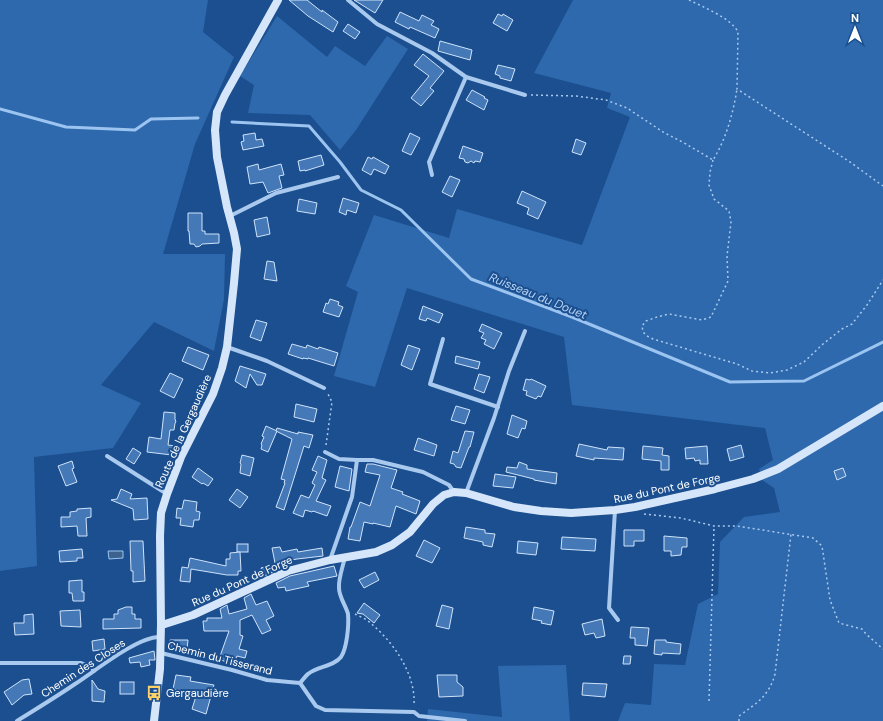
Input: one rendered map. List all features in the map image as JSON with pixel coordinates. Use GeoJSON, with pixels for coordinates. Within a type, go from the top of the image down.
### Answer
{"type":"FeatureCollection","features":[{"type":"Feature","properties":{"kind":"street","name":"Route de la Gergaudière"},"geometry":{"type":"LineString","coordinates":[[154,721],[160,669],[161,513],[181,458],[213,394],[227,347],[237,249],[217,157],[215,130],[217,112],[278,0]]}},
{"type":"Feature","properties":{"kind":"street"},"geometry":{"type":"LineString","coordinates":[[348,0],[377,24],[432,53],[466,77],[525,95]]}},
{"type":"Feature","properties":{"kind":"street"},"geometry":{"type":"LineString","coordinates":[[432,175],[429,162],[466,77]]}},
{"type":"Feature","properties":{"kind":"street"},"geometry":{"type":"LineString","coordinates":[[230,216],[276,193],[338,177]]}},
{"type":"Feature","properties":{"kind":"street"},"geometry":{"type":"LineString","coordinates":[[466,493],[498,407],[509,371],[525,331]]}},
{"type":"Feature","properties":{"kind":"street"},"geometry":{"type":"LineString","coordinates":[[443,339],[430,384],[498,407]]}},
{"type":"Feature","properties":{"kind":"street"},"geometry":{"type":"LineString","coordinates":[[227,347],[267,361],[324,388]]}},
{"type":"Feature","properties":{"kind":"street","name":"Rue du Pont de Forge"},"geometry":{"type":"LineString","coordinates":[[161,624],[193,614],[288,571],[330,560],[376,552],[392,545],[410,532],[434,504],[444,495],[454,492],[466,493],[514,506],[541,511],[571,513],[635,507],[753,479],[778,469],[883,406]]}},
{"type":"Feature","properties":{"kind":"street"},"geometry":{"type":"LineString","coordinates":[[325,452],[339,459],[373,460],[423,472],[450,485],[454,492]]}},
{"type":"Feature","properties":{"kind":"street"},"geometry":{"type":"LineString","coordinates":[[107,456],[167,494]]}},
{"type":"Feature","properties":{"kind":"street"},"geometry":{"type":"LineString","coordinates":[[330,560],[352,497],[357,460]]}},
{"type":"Feature","properties":{"kind":"street"},"geometry":{"type":"LineString","coordinates":[[615,510],[609,608],[618,620]]}},
{"type":"Feature","properties":{"kind":"street"},"geometry":{"type":"LineString","coordinates":[[345,558],[338,588],[348,614],[346,645],[341,657],[332,664],[308,673],[300,684],[316,706],[325,710],[414,712],[419,716],[465,721]]}},
{"type":"Feature","properties":{"kind":"street","name":"Chemin des Closes"},"geometry":{"type":"LineString","coordinates":[[17,721],[128,648],[148,639],[161,637]]}},
{"type":"Feature","properties":{"kind":"street","name":"Chemin du Tisserand"},"geometry":{"type":"LineString","coordinates":[[160,653],[267,680],[300,684]]}},
{"type":"Feature","properties":{"kind":"street"},"geometry":{"type":"LineString","coordinates":[[0,663],[81,663],[91,667],[94,671]]}},
{"type":"Feature","properties":{"kind":"path"},"geometry":{"type":"LineString","coordinates":[[689,0],[730,22],[736,27],[738,32],[734,106],[722,143],[713,160],[709,185],[714,199],[729,211],[731,222],[727,256],[728,281],[711,317],[702,320],[669,314],[646,321],[642,326],[643,332],[647,336],[675,347],[736,364],[752,371],[770,373],[787,370],[804,362],[823,344],[842,329],[852,324],[867,305],[883,280]]}},
{"type":"Feature","properties":{"kind":"path"},"geometry":{"type":"LineString","coordinates":[[736,89],[850,162],[883,186]]}},
{"type":"Feature","properties":{"kind":"path"},"geometry":{"type":"LineString","coordinates":[[525,95],[576,96],[606,100],[627,108],[663,132],[713,160]]}},
{"type":"Feature","properties":{"kind":"path"},"geometry":{"type":"LineString","coordinates":[[324,388],[332,402],[325,452]]}},
{"type":"Feature","properties":{"kind":"path"},"geometry":{"type":"LineString","coordinates":[[635,507],[646,515],[681,518],[714,526],[736,526],[813,538],[822,546],[830,600],[839,623],[862,629],[883,649]]}},
{"type":"Feature","properties":{"kind":"path"},"geometry":{"type":"LineString","coordinates":[[709,700],[714,526]]}},
{"type":"Feature","properties":{"kind":"path"},"geometry":{"type":"LineString","coordinates":[[739,721],[739,716],[763,698],[772,685],[775,674],[792,534]]}},
{"type":"Feature","properties":{"kind":"path"},"geometry":{"type":"LineString","coordinates":[[348,614],[354,614],[368,620],[390,642],[407,668],[415,698],[414,712]]}},
{"type":"Feature","properties":{"kind":"shaded area"},"geometry":{"type":"Polygon","coordinates":[[[0,0],[208,0],[203,32],[234,57],[195,144],[163,254],[225,254],[224,299],[214,351],[154,322],[101,385],[141,403],[113,448],[34,457],[37,566],[0,571],[0,0]]]}},
{"type":"Feature","properties":{"kind":"shaded area"},"geometry":{"type":"Polygon","coordinates":[[[573,0],[883,0],[883,721],[618,721],[625,703],[651,705],[654,664],[685,665],[698,604],[718,594],[720,542],[744,517],[780,512],[774,488],[762,480],[759,469],[773,460],[765,428],[572,405],[564,337],[407,288],[375,387],[334,376],[358,292],[346,286],[374,215],[449,238],[457,209],[582,245],[630,117],[607,108],[611,93],[534,73],[573,0]]]}},
{"type":"Feature","properties":{"kind":"shaded area"},"geometry":{"type":"Polygon","coordinates":[[[277,16],[327,57],[335,46],[365,66],[387,36],[408,49],[356,130],[340,150],[310,115],[248,113],[254,85],[240,76],[277,16]]]}},
{"type":"Feature","properties":{"kind":"shaded area"},"geometry":{"type":"Polygon","coordinates":[[[108,551],[123,551],[123,558],[109,559],[108,551]]]}},
{"type":"Feature","properties":{"kind":"shaded area"},"geometry":{"type":"Polygon","coordinates":[[[566,665],[570,721],[427,721],[428,709],[502,717],[498,666],[566,665]]]}},
{"type":"Feature","properties":{"kind":"building"},"geometry":{"type":"Polygon","coordinates":[[[289,0],[307,0],[322,12],[322,10],[338,22],[333,32],[308,16],[289,0]]]}},
{"type":"Feature","properties":{"kind":"building"},"geometry":{"type":"Polygon","coordinates":[[[354,0],[383,0],[375,13],[354,0]]]}},
{"type":"Feature","properties":{"kind":"building"},"geometry":{"type":"Polygon","coordinates":[[[400,12],[419,21],[422,15],[434,21],[431,25],[439,29],[435,38],[410,27],[409,29],[395,22],[400,12]]]}},
{"type":"Feature","properties":{"kind":"building"},"geometry":{"type":"Polygon","coordinates":[[[498,14],[502,16],[503,14],[513,20],[507,31],[493,23],[498,14]]]}},
{"type":"Feature","properties":{"kind":"building"},"geometry":{"type":"Polygon","coordinates":[[[348,24],[360,32],[355,39],[343,31],[348,24]]]}},
{"type":"Feature","properties":{"kind":"building"},"geometry":{"type":"Polygon","coordinates":[[[440,41],[472,50],[470,60],[438,51],[440,41]]]}},
{"type":"Feature","properties":{"kind":"building"},"geometry":{"type":"Polygon","coordinates":[[[423,54],[444,71],[430,88],[434,91],[421,106],[411,98],[429,76],[414,65],[423,54]]]}},
{"type":"Feature","properties":{"kind":"building"},"geometry":{"type":"Polygon","coordinates":[[[498,65],[515,69],[511,81],[500,78],[500,76],[495,74],[498,65]]]}},
{"type":"Feature","properties":{"kind":"building"},"geometry":{"type":"Polygon","coordinates":[[[472,90],[488,100],[484,110],[466,100],[472,90]]]}},
{"type":"Feature","properties":{"kind":"building"},"geometry":{"type":"Polygon","coordinates":[[[255,133],[256,140],[262,139],[264,146],[243,150],[241,142],[244,141],[243,135],[255,133]]]}},
{"type":"Feature","properties":{"kind":"building"},"geometry":{"type":"Polygon","coordinates":[[[410,133],[420,138],[411,155],[402,151],[410,133]]]}},
{"type":"Feature","properties":{"kind":"building"},"geometry":{"type":"Polygon","coordinates":[[[576,139],[586,143],[581,155],[572,152],[576,139]]]}},
{"type":"Feature","properties":{"kind":"building"},"geometry":{"type":"Polygon","coordinates":[[[463,146],[483,153],[480,162],[475,161],[474,163],[471,161],[468,163],[465,162],[464,159],[459,158],[463,146]]]}},
{"type":"Feature","properties":{"kind":"building"},"geometry":{"type":"Polygon","coordinates":[[[321,155],[324,165],[305,171],[300,171],[298,161],[321,155]]]}},
{"type":"Feature","properties":{"kind":"building"},"geometry":{"type":"Polygon","coordinates":[[[368,157],[372,159],[373,157],[389,166],[385,174],[374,169],[371,175],[362,170],[368,157]]]}},
{"type":"Feature","properties":{"kind":"building"},"geometry":{"type":"Polygon","coordinates":[[[258,164],[259,170],[281,164],[284,175],[279,176],[282,188],[268,193],[263,182],[250,184],[247,167],[258,164]]]}},
{"type":"Feature","properties":{"kind":"building"},"geometry":{"type":"Polygon","coordinates":[[[450,176],[460,180],[452,197],[442,192],[450,176]]]}},
{"type":"Feature","properties":{"kind":"building"},"geometry":{"type":"Polygon","coordinates":[[[522,191],[546,202],[538,219],[527,214],[529,208],[517,203],[522,191]]]}},
{"type":"Feature","properties":{"kind":"building"},"geometry":{"type":"Polygon","coordinates":[[[343,198],[359,203],[356,213],[347,210],[346,215],[339,212],[343,198]]]}},
{"type":"Feature","properties":{"kind":"building"},"geometry":{"type":"Polygon","coordinates":[[[299,199],[317,203],[315,214],[297,211],[299,199]]]}},
{"type":"Feature","properties":{"kind":"building"},"geometry":{"type":"Polygon","coordinates":[[[188,213],[202,213],[202,231],[205,231],[205,234],[219,234],[219,243],[202,244],[196,247],[194,244],[190,244],[188,213]]]}},
{"type":"Feature","properties":{"kind":"building"},"geometry":{"type":"Polygon","coordinates":[[[267,217],[270,234],[257,237],[254,220],[267,217]]]}},
{"type":"Feature","properties":{"kind":"building"},"geometry":{"type":"Polygon","coordinates":[[[267,261],[274,262],[277,281],[264,279],[267,261]]]}},
{"type":"Feature","properties":{"kind":"building"},"geometry":{"type":"Polygon","coordinates":[[[330,299],[339,302],[338,305],[343,307],[339,317],[323,312],[326,303],[328,304],[330,299]]]}},
{"type":"Feature","properties":{"kind":"building"},"geometry":{"type":"Polygon","coordinates":[[[423,306],[443,314],[439,323],[427,318],[426,321],[419,319],[423,306]]]}},
{"type":"Feature","properties":{"kind":"building"},"geometry":{"type":"Polygon","coordinates":[[[256,320],[267,323],[261,341],[250,337],[256,320]]]}},
{"type":"Feature","properties":{"kind":"building"},"geometry":{"type":"Polygon","coordinates":[[[482,324],[502,333],[494,349],[484,344],[486,340],[481,338],[484,333],[479,331],[482,324]]]}},
{"type":"Feature","properties":{"kind":"building"},"geometry":{"type":"Polygon","coordinates":[[[292,344],[306,348],[307,345],[318,349],[319,347],[338,353],[334,366],[288,354],[292,344]]]}},
{"type":"Feature","properties":{"kind":"building"},"geometry":{"type":"Polygon","coordinates":[[[408,345],[420,349],[412,370],[401,365],[408,345]]]}},
{"type":"Feature","properties":{"kind":"building"},"geometry":{"type":"Polygon","coordinates":[[[188,347],[209,355],[203,370],[182,361],[188,347]]]}},
{"type":"Feature","properties":{"kind":"building"},"geometry":{"type":"Polygon","coordinates":[[[456,356],[480,362],[478,369],[455,363],[456,356]]]}},
{"type":"Feature","properties":{"kind":"building"},"geometry":{"type":"Polygon","coordinates":[[[240,366],[266,374],[262,385],[257,385],[250,374],[246,388],[235,381],[240,366]]]}},
{"type":"Feature","properties":{"kind":"building"},"geometry":{"type":"Polygon","coordinates":[[[170,373],[183,379],[174,398],[160,391],[170,373]]]}},
{"type":"Feature","properties":{"kind":"building"},"geometry":{"type":"Polygon","coordinates":[[[479,374],[490,377],[484,393],[474,389],[479,374]]]}},
{"type":"Feature","properties":{"kind":"building"},"geometry":{"type":"Polygon","coordinates":[[[526,379],[531,379],[546,386],[541,397],[538,396],[536,399],[526,395],[527,391],[523,390],[526,379]]]}},
{"type":"Feature","properties":{"kind":"building"},"geometry":{"type":"Polygon","coordinates":[[[296,404],[317,409],[314,422],[294,417],[296,404]]]}},
{"type":"Feature","properties":{"kind":"building"},"geometry":{"type":"Polygon","coordinates":[[[456,406],[470,410],[465,424],[451,420],[456,406]]]}},
{"type":"Feature","properties":{"kind":"building"},"geometry":{"type":"Polygon","coordinates":[[[164,412],[175,413],[176,422],[174,430],[170,430],[168,445],[176,446],[172,455],[147,452],[149,437],[161,439],[164,412]]]}},
{"type":"Feature","properties":{"kind":"building"},"geometry":{"type":"Polygon","coordinates":[[[512,415],[527,421],[525,429],[522,428],[518,438],[507,434],[512,415]]]}},
{"type":"Feature","properties":{"kind":"building"},"geometry":{"type":"Polygon","coordinates":[[[266,426],[277,431],[268,452],[261,449],[261,444],[264,437],[262,436],[266,426]]]}},
{"type":"Feature","properties":{"kind":"building"},"geometry":{"type":"Polygon","coordinates":[[[277,428],[298,434],[298,432],[313,435],[309,448],[304,446],[284,510],[276,507],[285,483],[285,480],[281,479],[292,439],[276,431],[277,428]]]}},
{"type":"Feature","properties":{"kind":"building"},"geometry":{"type":"Polygon","coordinates":[[[465,431],[474,432],[470,447],[461,468],[450,463],[453,451],[458,453],[465,431]]]}},
{"type":"Feature","properties":{"kind":"building"},"geometry":{"type":"Polygon","coordinates":[[[418,438],[437,445],[434,456],[414,450],[418,438]]]}},
{"type":"Feature","properties":{"kind":"building"},"geometry":{"type":"Polygon","coordinates":[[[579,444],[607,450],[608,447],[624,448],[623,460],[594,458],[594,460],[576,456],[579,444]]]}},
{"type":"Feature","properties":{"kind":"building"},"geometry":{"type":"Polygon","coordinates":[[[741,445],[744,457],[730,461],[727,449],[741,445]]]}},
{"type":"Feature","properties":{"kind":"building"},"geometry":{"type":"Polygon","coordinates":[[[643,446],[663,448],[662,455],[669,456],[669,470],[661,470],[661,461],[642,459],[643,446]]]}},
{"type":"Feature","properties":{"kind":"building"},"geometry":{"type":"Polygon","coordinates":[[[707,446],[708,464],[700,464],[700,460],[695,461],[694,458],[686,459],[685,448],[707,446]]]}},
{"type":"Feature","properties":{"kind":"building"},"geometry":{"type":"Polygon","coordinates":[[[133,448],[141,453],[134,464],[126,459],[133,448]]]}},
{"type":"Feature","properties":{"kind":"building"},"geometry":{"type":"Polygon","coordinates":[[[242,455],[254,458],[250,476],[240,473],[242,455]]]}},
{"type":"Feature","properties":{"kind":"building"},"geometry":{"type":"Polygon","coordinates":[[[318,456],[327,460],[322,478],[326,480],[316,501],[331,506],[327,516],[305,510],[303,517],[293,513],[301,495],[309,498],[315,485],[312,483],[317,472],[312,470],[318,456]]]}},
{"type":"Feature","properties":{"kind":"building"},"geometry":{"type":"Polygon","coordinates":[[[72,461],[74,468],[72,469],[77,482],[66,486],[58,466],[72,461]]]}},
{"type":"Feature","properties":{"kind":"building"},"geometry":{"type":"Polygon","coordinates":[[[519,462],[527,465],[527,469],[557,473],[556,484],[534,480],[506,472],[507,467],[517,468],[519,462]]]}},
{"type":"Feature","properties":{"kind":"building"},"geometry":{"type":"Polygon","coordinates":[[[367,464],[397,470],[391,488],[403,492],[402,494],[420,501],[416,514],[396,506],[390,527],[364,522],[360,541],[348,539],[350,527],[360,502],[370,506],[380,475],[365,472],[367,464]]]}},
{"type":"Feature","properties":{"kind":"building"},"geometry":{"type":"Polygon","coordinates":[[[340,466],[352,469],[349,491],[335,487],[340,466]]]}},
{"type":"Feature","properties":{"kind":"building"},"geometry":{"type":"Polygon","coordinates":[[[198,468],[213,479],[208,486],[192,477],[198,468]]]}},
{"type":"Feature","properties":{"kind":"building"},"geometry":{"type":"Polygon","coordinates":[[[843,468],[846,476],[837,480],[834,471],[843,468]]]}},
{"type":"Feature","properties":{"kind":"building"},"geometry":{"type":"Polygon","coordinates":[[[495,474],[516,477],[513,488],[493,486],[495,474]]]}},
{"type":"Feature","properties":{"kind":"building"},"geometry":{"type":"Polygon","coordinates":[[[121,489],[132,494],[130,499],[147,498],[148,519],[134,520],[133,509],[111,500],[117,499],[121,489]]]}},
{"type":"Feature","properties":{"kind":"building"},"geometry":{"type":"Polygon","coordinates":[[[237,489],[248,497],[240,508],[229,500],[237,489]]]}},
{"type":"Feature","properties":{"kind":"building"},"geometry":{"type":"Polygon","coordinates":[[[184,500],[197,502],[196,511],[200,512],[199,520],[194,520],[193,527],[180,525],[181,518],[176,518],[177,508],[182,509],[184,500]]]}},
{"type":"Feature","properties":{"kind":"building"},"geometry":{"type":"Polygon","coordinates":[[[91,508],[91,517],[86,518],[87,536],[78,536],[77,526],[61,527],[61,517],[70,517],[70,512],[77,511],[77,509],[91,508]]]}},
{"type":"Feature","properties":{"kind":"building"},"geometry":{"type":"Polygon","coordinates":[[[466,527],[485,530],[485,533],[495,534],[492,547],[483,545],[483,542],[464,538],[466,527]]]}},
{"type":"Feature","properties":{"kind":"building"},"geometry":{"type":"Polygon","coordinates":[[[624,530],[644,530],[644,541],[634,541],[634,546],[624,546],[624,530]]]}},
{"type":"Feature","properties":{"kind":"building"},"geometry":{"type":"Polygon","coordinates":[[[664,536],[687,538],[687,547],[682,547],[681,555],[671,556],[671,551],[664,551],[664,536]]]}},
{"type":"Feature","properties":{"kind":"building"},"geometry":{"type":"Polygon","coordinates":[[[562,537],[596,539],[595,551],[561,549],[562,537]]]}},
{"type":"Feature","properties":{"kind":"building"},"geometry":{"type":"Polygon","coordinates":[[[424,540],[440,548],[432,563],[416,556],[424,540]]]}},
{"type":"Feature","properties":{"kind":"building"},"geometry":{"type":"Polygon","coordinates":[[[130,541],[143,541],[145,581],[133,582],[130,541]]]}},
{"type":"Feature","properties":{"kind":"building"},"geometry":{"type":"Polygon","coordinates":[[[518,541],[538,543],[536,555],[517,553],[518,541]]]}},
{"type":"Feature","properties":{"kind":"building"},"geometry":{"type":"Polygon","coordinates":[[[237,544],[248,544],[248,552],[237,552],[237,544]]]}},
{"type":"Feature","properties":{"kind":"building"},"geometry":{"type":"Polygon","coordinates":[[[280,547],[282,552],[297,549],[298,552],[322,548],[323,556],[275,563],[272,548],[280,547]]]}},
{"type":"Feature","properties":{"kind":"building"},"geometry":{"type":"Polygon","coordinates":[[[82,549],[83,558],[77,558],[77,561],[60,562],[59,551],[82,549]]]}},
{"type":"Feature","properties":{"kind":"building"},"geometry":{"type":"Polygon","coordinates":[[[240,552],[241,571],[238,571],[238,575],[227,575],[191,569],[190,582],[180,581],[182,567],[188,568],[190,558],[226,566],[226,559],[230,559],[230,553],[240,552]]]}},
{"type":"Feature","properties":{"kind":"building"},"geometry":{"type":"Polygon","coordinates":[[[270,565],[273,572],[264,576],[261,568],[270,565]]]}},
{"type":"Feature","properties":{"kind":"building"},"geometry":{"type":"Polygon","coordinates":[[[334,566],[337,576],[307,582],[309,586],[286,591],[285,587],[278,588],[276,583],[290,576],[334,566]]]}},
{"type":"Feature","properties":{"kind":"building"},"geometry":{"type":"Polygon","coordinates":[[[375,572],[379,580],[364,588],[359,580],[375,572]]]}},
{"type":"Feature","properties":{"kind":"building"},"geometry":{"type":"Polygon","coordinates":[[[82,580],[84,601],[73,601],[72,593],[69,593],[69,581],[82,580]]]}},
{"type":"Feature","properties":{"kind":"building"},"geometry":{"type":"Polygon","coordinates":[[[251,594],[256,605],[267,601],[274,616],[266,620],[271,630],[262,634],[252,615],[240,620],[240,635],[243,636],[239,649],[247,651],[245,658],[237,656],[233,665],[219,659],[229,631],[204,631],[203,621],[207,621],[207,618],[222,618],[220,609],[227,605],[229,614],[247,609],[244,598],[251,594]]]}},
{"type":"Feature","properties":{"kind":"building"},"geometry":{"type":"Polygon","coordinates":[[[364,603],[380,615],[374,623],[363,614],[357,613],[364,603]]]}},
{"type":"Feature","properties":{"kind":"building"},"geometry":{"type":"Polygon","coordinates":[[[442,605],[453,608],[449,629],[436,626],[442,605]]]}},
{"type":"Feature","properties":{"kind":"building"},"geometry":{"type":"Polygon","coordinates":[[[126,607],[132,607],[132,614],[135,614],[135,619],[141,619],[141,628],[103,629],[103,619],[114,619],[114,614],[118,614],[118,610],[126,607]]]}},
{"type":"Feature","properties":{"kind":"building"},"geometry":{"type":"Polygon","coordinates":[[[534,607],[554,611],[551,625],[532,619],[534,607]]]}},
{"type":"Feature","properties":{"kind":"building"},"geometry":{"type":"Polygon","coordinates":[[[80,610],[81,627],[61,626],[60,611],[80,610]]]}},
{"type":"Feature","properties":{"kind":"building"},"geometry":{"type":"Polygon","coordinates":[[[33,614],[34,634],[15,635],[14,623],[24,623],[24,615],[33,614]]]}},
{"type":"Feature","properties":{"kind":"building"},"geometry":{"type":"Polygon","coordinates":[[[602,619],[605,636],[596,638],[594,633],[585,635],[582,624],[602,619]]]}},
{"type":"Feature","properties":{"kind":"building"},"geometry":{"type":"Polygon","coordinates":[[[631,627],[649,628],[647,646],[635,645],[635,638],[630,638],[631,627]]]}},
{"type":"Feature","properties":{"kind":"building"},"geometry":{"type":"Polygon","coordinates":[[[104,639],[105,649],[93,651],[92,641],[104,639]]]}},
{"type":"Feature","properties":{"kind":"building"},"geometry":{"type":"Polygon","coordinates":[[[170,640],[188,640],[187,650],[170,649],[170,640]]]}},
{"type":"Feature","properties":{"kind":"building"},"geometry":{"type":"Polygon","coordinates":[[[655,640],[666,640],[666,642],[681,644],[680,654],[654,654],[655,640]]]}},
{"type":"Feature","properties":{"kind":"building"},"geometry":{"type":"Polygon","coordinates":[[[154,651],[155,660],[149,660],[150,665],[141,667],[140,662],[130,663],[129,658],[154,651]]]}},
{"type":"Feature","properties":{"kind":"building"},"geometry":{"type":"Polygon","coordinates":[[[624,656],[631,656],[630,664],[623,664],[624,656]]]}},
{"type":"Feature","properties":{"kind":"building"},"geometry":{"type":"Polygon","coordinates":[[[176,675],[191,677],[190,681],[214,685],[206,714],[192,709],[197,693],[173,689],[176,675]]]}},
{"type":"Feature","properties":{"kind":"building"},"geometry":{"type":"Polygon","coordinates":[[[437,675],[457,675],[457,682],[463,687],[463,696],[439,697],[437,675]]]}},
{"type":"Feature","properties":{"kind":"building"},"geometry":{"type":"Polygon","coordinates":[[[29,679],[32,694],[24,695],[12,705],[4,692],[22,680],[29,679]]]}},
{"type":"Feature","properties":{"kind":"building"},"geometry":{"type":"Polygon","coordinates":[[[92,680],[98,689],[105,691],[104,702],[92,701],[92,680]]]}},
{"type":"Feature","properties":{"kind":"building"},"geometry":{"type":"Polygon","coordinates":[[[120,682],[134,682],[134,694],[120,694],[120,682]]]}},
{"type":"Feature","properties":{"kind":"building"},"geometry":{"type":"Polygon","coordinates":[[[583,683],[607,684],[605,697],[582,695],[583,683]]]}},
{"type":"Feature","properties":{"kind":"waterway","name":"Ruisseau du Douet"},"geometry":{"type":"LineString","coordinates":[[0,109],[66,127],[135,130],[151,119],[198,118]]}},
{"type":"Feature","properties":{"kind":"waterway","name":"Ruisseau du Douet"},"geometry":{"type":"LineString","coordinates":[[232,122],[309,126],[340,162],[361,190],[401,210],[471,279],[572,317],[730,382],[804,381],[883,342]]}},
{"type":"Feature","properties":{"kind":"place","name":"Gergaudière"},"geometry":{"type":"Point","coordinates":[154,693]}}]}
